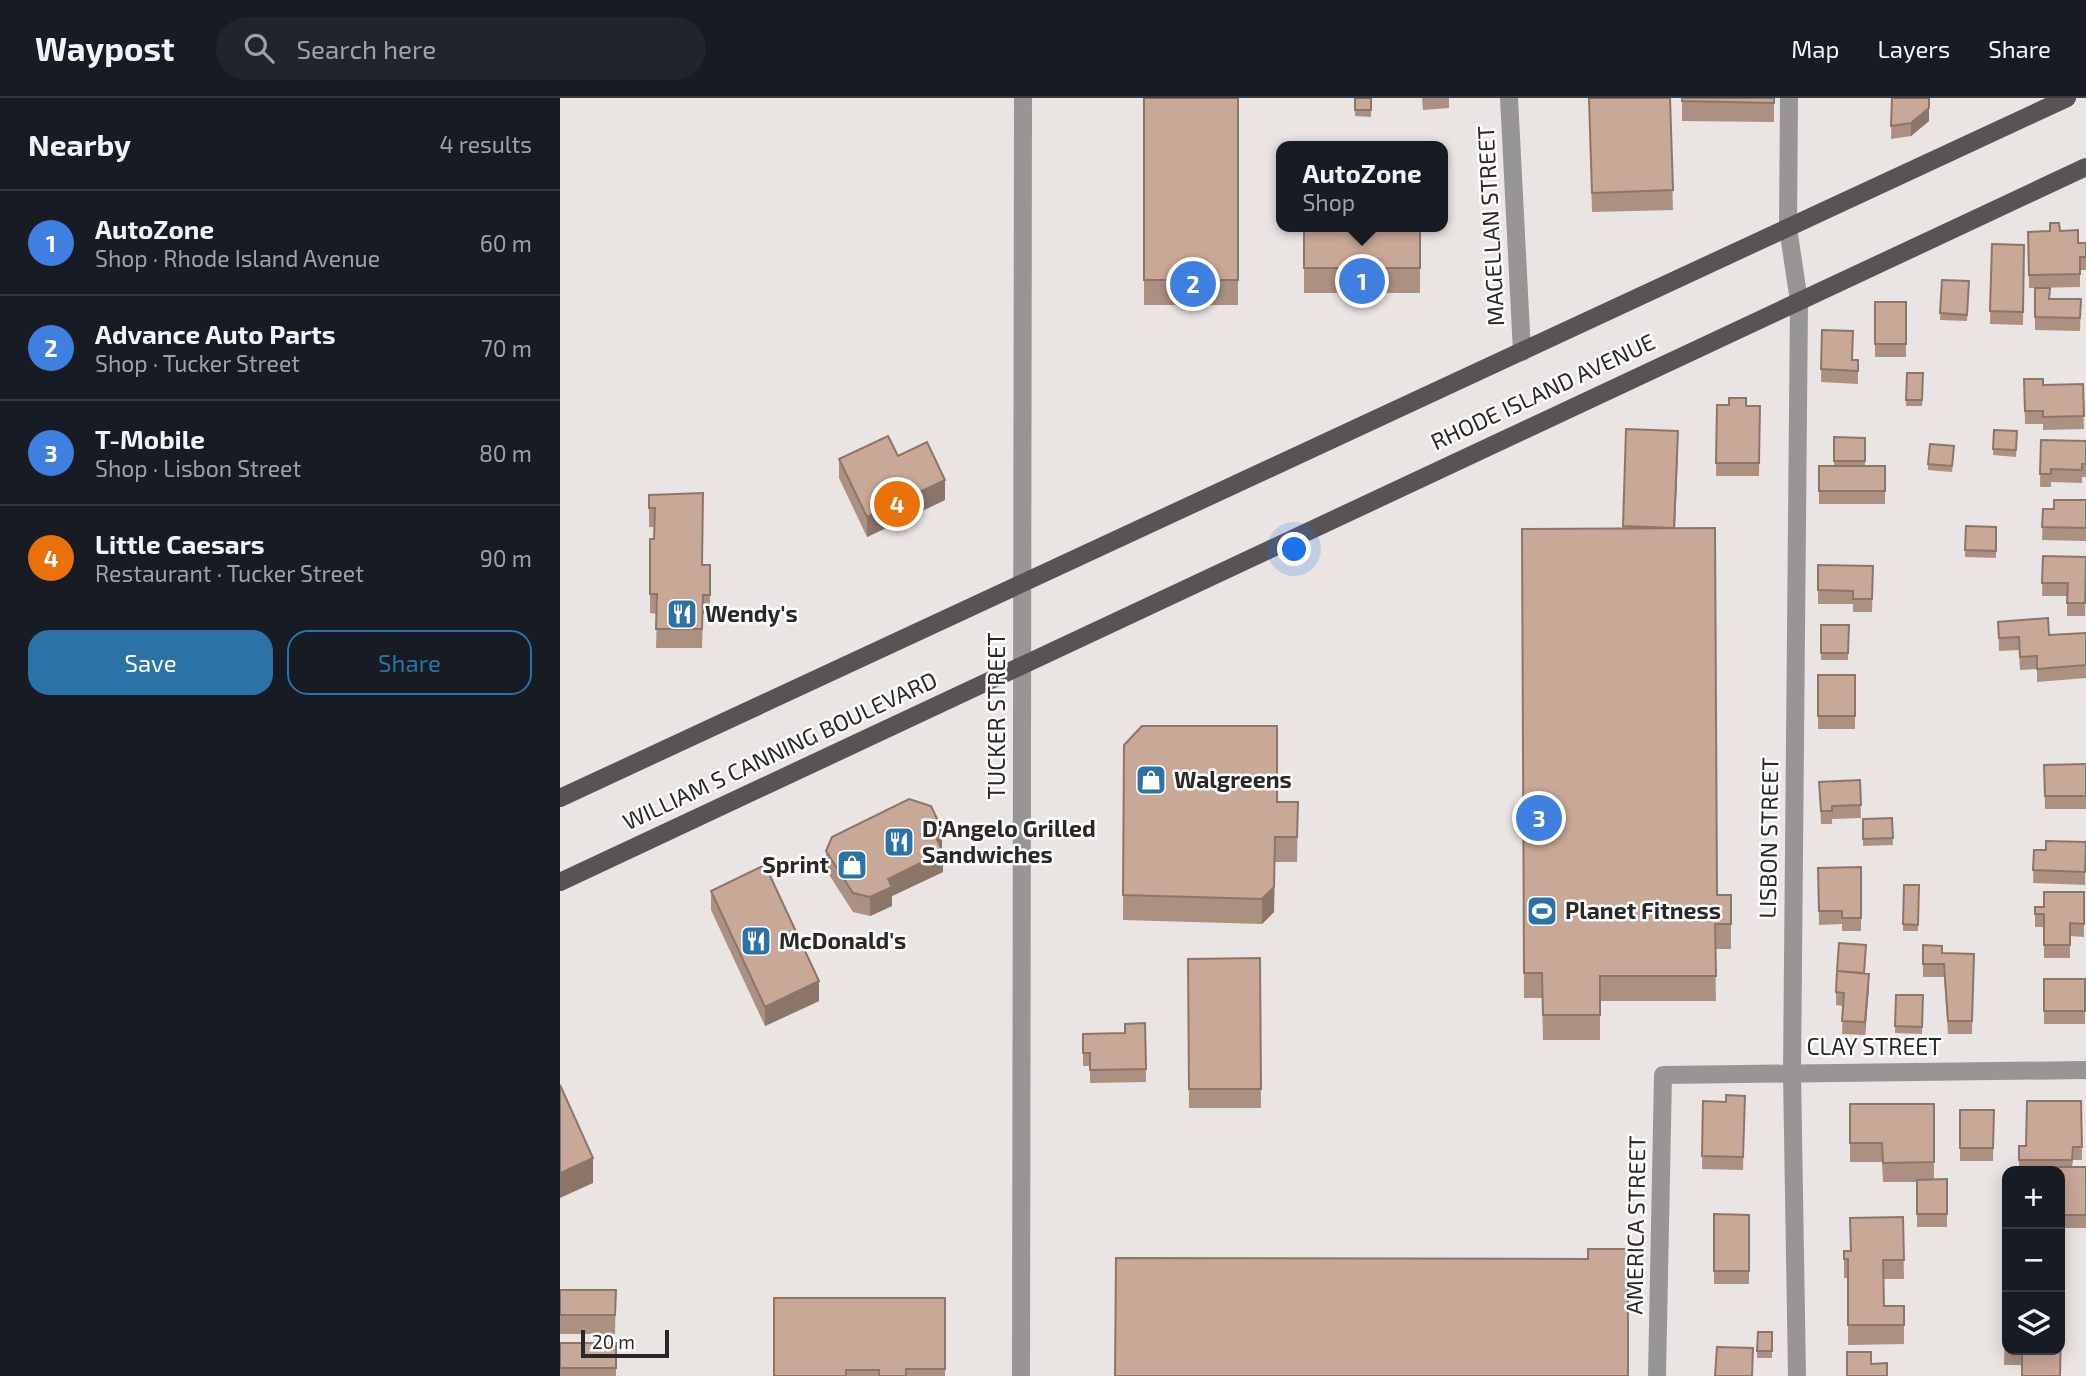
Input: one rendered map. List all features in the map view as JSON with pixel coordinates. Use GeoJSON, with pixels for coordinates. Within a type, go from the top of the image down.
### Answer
{"type":"FeatureCollection","features":[{"type":"Feature","properties":{"kind":"main road","name":"RHODE ISLAND AVENUE"},"geometry":{"type":"LineString","coordinates":[[1021,585],[2067,98]]}},
{"type":"Feature","properties":{"kind":"main road","name":"RHODE ISLAND AVENUE"},"geometry":{"type":"LineString","coordinates":[[1021,664],[2086,167]]}},
{"type":"Feature","properties":{"kind":"main road"},"geometry":{"type":"LineString","coordinates":[[560,798],[751,707],[1021,585]]}},
{"type":"Feature","properties":{"kind":"main road","name":"WILLIAM S CANNING BOULEVARD"},"geometry":{"type":"LineString","coordinates":[[560,882],[1021,664]]}},
{"type":"Feature","properties":{"kind":"street","name":"TUCKER STREET"},"geometry":{"type":"LineString","coordinates":[[1021,1376],[1023,98]]}},
{"type":"Feature","properties":{"kind":"street","name":"MAGELLAN STREET"},"geometry":{"type":"LineString","coordinates":[[1509,98],[1522,352]]}},
{"type":"Feature","properties":{"kind":"street","name":"LISBON STREET"},"geometry":{"type":"LineString","coordinates":[[1789,98],[1787,228],[1799,301],[1792,1073],[1797,1376]]}},
{"type":"Feature","properties":{"kind":"street","name":"CLAY STREET"},"geometry":{"type":"LineString","coordinates":[[1662,1075],[2086,1070]]}},
{"type":"Feature","properties":{"kind":"street","name":"AMERICA STREET"},"geometry":{"type":"LineString","coordinates":[[1657,1376],[1662,1075]]}},
{"type":"Feature","properties":{"kind":"building"},"geometry":{"type":"Polygon","coordinates":[[[1144,98],[1238,98],[1238,280],[1144,280],[1144,98]]]}},
{"type":"Feature","properties":{"kind":"building"},"geometry":{"type":"Polygon","coordinates":[[[1355,98],[1371,98],[1371,110],[1355,110],[1355,98]]]}},
{"type":"Feature","properties":{"kind":"building"},"geometry":{"type":"Polygon","coordinates":[[[1589,98],[1670,98],[1673,190],[1592,193],[1589,98]]]}},
{"type":"Feature","properties":{"kind":"building"},"geometry":{"type":"Polygon","coordinates":[[[1682,98],[1774,98],[1774,103],[1682,101],[1682,98]]]}},
{"type":"Feature","properties":{"kind":"building"},"geometry":{"type":"Polygon","coordinates":[[[1892,98],[1929,98],[1929,108],[1911,123],[1891,126],[1892,98]]]}},
{"type":"Feature","properties":{"kind":"building"},"geometry":{"type":"Polygon","coordinates":[[[2050,223],[2059,223],[2060,231],[2078,230],[2078,243],[2086,243],[2086,257],[2080,257],[2080,274],[2029,275],[2028,232],[2050,231],[2050,223]]]}},
{"type":"Feature","properties":{"kind":"building"},"geometry":{"type":"Polygon","coordinates":[[[1304,232],[1420,232],[1420,268],[1304,268],[1304,232]]]}},
{"type":"Feature","properties":{"kind":"building"},"geometry":{"type":"Polygon","coordinates":[[[1992,244],[2024,245],[2023,312],[1990,311],[1992,244]]]}},
{"type":"Feature","properties":{"kind":"building"},"geometry":{"type":"Polygon","coordinates":[[[1942,280],[1969,281],[1967,315],[1940,313],[1942,280]]]}},
{"type":"Feature","properties":{"kind":"building"},"geometry":{"type":"Polygon","coordinates":[[[2035,288],[2050,288],[2049,299],[2081,299],[2080,318],[2035,317],[2035,288]]]}},
{"type":"Feature","properties":{"kind":"building"},"geometry":{"type":"Polygon","coordinates":[[[1875,302],[1906,302],[1906,344],[1875,344],[1875,302]]]}},
{"type":"Feature","properties":{"kind":"building"},"geometry":{"type":"Polygon","coordinates":[[[1822,330],[1853,331],[1852,360],[1858,360],[1858,371],[1821,369],[1822,330]]]}},
{"type":"Feature","properties":{"kind":"building"},"geometry":{"type":"Polygon","coordinates":[[[1907,373],[1923,373],[1922,400],[1906,400],[1907,373]]]}},
{"type":"Feature","properties":{"kind":"building"},"geometry":{"type":"Polygon","coordinates":[[[2024,379],[2043,379],[2043,385],[2083,384],[2084,416],[2043,417],[2043,411],[2025,411],[2024,379]]]}},
{"type":"Feature","properties":{"kind":"building"},"geometry":{"type":"Polygon","coordinates":[[[1729,398],[1746,398],[1746,406],[1760,406],[1759,463],[1716,463],[1717,405],[1729,405],[1729,398]]]}},
{"type":"Feature","properties":{"kind":"building"},"geometry":{"type":"Polygon","coordinates":[[[1626,429],[1678,431],[1674,528],[1623,526],[1626,429]]]}},
{"type":"Feature","properties":{"kind":"building"},"geometry":{"type":"Polygon","coordinates":[[[1994,430],[2017,431],[2016,450],[1993,449],[1994,430]]]}},
{"type":"Feature","properties":{"kind":"building"},"geometry":{"type":"Polygon","coordinates":[[[888,436],[898,456],[927,442],[945,480],[867,517],[839,459],[888,436]]]}},
{"type":"Feature","properties":{"kind":"building"},"geometry":{"type":"Polygon","coordinates":[[[1834,437],[1865,438],[1865,461],[1834,461],[1834,437]]]}},
{"type":"Feature","properties":{"kind":"building"},"geometry":{"type":"Polygon","coordinates":[[[2041,440],[2086,441],[2086,464],[2082,464],[2082,470],[2051,469],[2051,474],[2040,474],[2041,440]]]}},
{"type":"Feature","properties":{"kind":"building"},"geometry":{"type":"Polygon","coordinates":[[[1930,444],[1954,446],[1952,466],[1928,464],[1930,444]]]}},
{"type":"Feature","properties":{"kind":"building"},"geometry":{"type":"Polygon","coordinates":[[[1819,466],[1885,466],[1885,491],[1819,491],[1819,466]]]}},
{"type":"Feature","properties":{"kind":"building"},"geometry":{"type":"Polygon","coordinates":[[[703,493],[702,565],[710,565],[710,595],[703,595],[702,629],[656,629],[657,594],[650,594],[650,539],[654,539],[655,508],[649,508],[649,495],[703,493]]]}},
{"type":"Feature","properties":{"kind":"building"},"geometry":{"type":"Polygon","coordinates":[[[2054,500],[2086,500],[2086,528],[2042,527],[2043,509],[2054,509],[2054,500]]]}},
{"type":"Feature","properties":{"kind":"building"},"geometry":{"type":"Polygon","coordinates":[[[1966,526],[1996,527],[1996,551],[1965,550],[1966,526]]]}},
{"type":"Feature","properties":{"kind":"building"},"geometry":{"type":"Polygon","coordinates":[[[1715,528],[1717,895],[1731,895],[1731,924],[1715,924],[1716,976],[1600,976],[1600,1015],[1543,1015],[1542,973],[1524,973],[1522,529],[1715,528]]]}},
{"type":"Feature","properties":{"kind":"building"},"geometry":{"type":"Polygon","coordinates":[[[2043,556],[2086,557],[2085,603],[2067,603],[2068,583],[2042,583],[2043,556]]]}},
{"type":"Feature","properties":{"kind":"building"},"geometry":{"type":"Polygon","coordinates":[[[1818,565],[1873,566],[1872,599],[1853,599],[1853,591],[1818,590],[1818,565]]]}},
{"type":"Feature","properties":{"kind":"building"},"geometry":{"type":"Polygon","coordinates":[[[2048,618],[2049,635],[2086,633],[2086,665],[2037,669],[2037,656],[2020,657],[2019,637],[1999,638],[1998,622],[2048,618]]]}},
{"type":"Feature","properties":{"kind":"building"},"geometry":{"type":"Polygon","coordinates":[[[1821,625],[1849,625],[1848,653],[1821,653],[1821,625]]]}},
{"type":"Feature","properties":{"kind":"building"},"geometry":{"type":"Polygon","coordinates":[[[1818,675],[1855,675],[1855,716],[1818,716],[1818,675]]]}},
{"type":"Feature","properties":{"kind":"building"},"geometry":{"type":"Polygon","coordinates":[[[1142,726],[1277,726],[1277,802],[1298,802],[1297,837],[1275,837],[1274,887],[1262,899],[1123,895],[1124,745],[1142,726]]]}},
{"type":"Feature","properties":{"kind":"building"},"geometry":{"type":"Polygon","coordinates":[[[2086,764],[2086,796],[2045,796],[2044,765],[2086,764]]]}},
{"type":"Feature","properties":{"kind":"building"},"geometry":{"type":"Polygon","coordinates":[[[1860,780],[1861,805],[1832,806],[1832,811],[1821,811],[1819,782],[1860,780]]]}},
{"type":"Feature","properties":{"kind":"building"},"geometry":{"type":"Polygon","coordinates":[[[909,799],[931,806],[942,829],[934,833],[943,852],[888,879],[892,887],[870,897],[853,893],[826,851],[832,837],[909,799]]]}},
{"type":"Feature","properties":{"kind":"building"},"geometry":{"type":"Polygon","coordinates":[[[1892,818],[1893,838],[1863,839],[1863,819],[1892,818]]]}},
{"type":"Feature","properties":{"kind":"building"},"geometry":{"type":"Polygon","coordinates":[[[2046,841],[2086,842],[2085,872],[2033,870],[2034,850],[2046,850],[2046,841]]]}},
{"type":"Feature","properties":{"kind":"building"},"geometry":{"type":"Polygon","coordinates":[[[765,865],[819,981],[765,1007],[711,891],[765,865]]]}},
{"type":"Feature","properties":{"kind":"building"},"geometry":{"type":"Polygon","coordinates":[[[1861,867],[1861,918],[1842,918],[1842,911],[1819,911],[1818,868],[1861,867]]]}},
{"type":"Feature","properties":{"kind":"building"},"geometry":{"type":"Polygon","coordinates":[[[1904,885],[1919,885],[1918,925],[1903,924],[1904,885]]]}},
{"type":"Feature","properties":{"kind":"building"},"geometry":{"type":"Polygon","coordinates":[[[2044,892],[2084,892],[2084,924],[2070,923],[2070,945],[2044,945],[2044,914],[2035,914],[2035,907],[2044,907],[2044,892]]]}},
{"type":"Feature","properties":{"kind":"building"},"geometry":{"type":"Polygon","coordinates":[[[1839,943],[1866,945],[1864,973],[1837,971],[1839,943]]]}},
{"type":"Feature","properties":{"kind":"building"},"geometry":{"type":"Polygon","coordinates":[[[1923,945],[1942,946],[1942,953],[1974,954],[1972,1021],[1948,1021],[1944,964],[1923,964],[1923,945]]]}},
{"type":"Feature","properties":{"kind":"building"},"geometry":{"type":"Polygon","coordinates":[[[1260,958],[1261,1089],[1189,1089],[1188,959],[1260,958]]]}},
{"type":"Feature","properties":{"kind":"building"},"geometry":{"type":"Polygon","coordinates":[[[1837,971],[1869,974],[1865,1022],[1842,1021],[1844,993],[1836,992],[1837,971]]]}},
{"type":"Feature","properties":{"kind":"building"},"geometry":{"type":"Polygon","coordinates":[[[2044,979],[2085,979],[2085,1011],[2044,1011],[2044,979]]]}},
{"type":"Feature","properties":{"kind":"building"},"geometry":{"type":"Polygon","coordinates":[[[1896,995],[1923,995],[1922,1027],[1895,1026],[1896,995]]]}},
{"type":"Feature","properties":{"kind":"building"},"geometry":{"type":"Polygon","coordinates":[[[1145,1023],[1146,1069],[1090,1070],[1090,1053],[1083,1053],[1083,1034],[1125,1033],[1125,1024],[1145,1023]]]}},
{"type":"Feature","properties":{"kind":"building"},"geometry":{"type":"Polygon","coordinates":[[[560,1085],[593,1158],[560,1173],[560,1085]]]}},
{"type":"Feature","properties":{"kind":"building"},"geometry":{"type":"Polygon","coordinates":[[[1726,1095],[1745,1096],[1743,1157],[1702,1156],[1703,1101],[1726,1102],[1726,1095]]]}},
{"type":"Feature","properties":{"kind":"building"},"geometry":{"type":"Polygon","coordinates":[[[2027,1101],[2081,1101],[2082,1147],[2073,1147],[2072,1160],[2019,1160],[2019,1146],[2026,1146],[2027,1101]]]}},
{"type":"Feature","properties":{"kind":"building"},"geometry":{"type":"Polygon","coordinates":[[[1850,1104],[1934,1104],[1934,1162],[1883,1163],[1882,1143],[1850,1143],[1850,1104]]]}},
{"type":"Feature","properties":{"kind":"building"},"geometry":{"type":"Polygon","coordinates":[[[1960,1110],[1994,1110],[1993,1148],[1960,1148],[1960,1110]]]}},
{"type":"Feature","properties":{"kind":"building"},"geometry":{"type":"Polygon","coordinates":[[[2065,1167],[2086,1167],[2086,1215],[2065,1215],[2065,1167]]]}},
{"type":"Feature","properties":{"kind":"building"},"geometry":{"type":"Polygon","coordinates":[[[1947,1179],[1947,1214],[1917,1214],[1917,1180],[1947,1179]]]}},
{"type":"Feature","properties":{"kind":"building"},"geometry":{"type":"Polygon","coordinates":[[[1714,1214],[1749,1215],[1749,1271],[1714,1271],[1714,1214]]]}},
{"type":"Feature","properties":{"kind":"building"},"geometry":{"type":"Polygon","coordinates":[[[1903,1217],[1904,1260],[1883,1260],[1884,1306],[1904,1306],[1904,1325],[1848,1325],[1848,1259],[1844,1259],[1844,1251],[1851,1251],[1850,1218],[1903,1217]]]}},
{"type":"Feature","properties":{"kind":"building"},"geometry":{"type":"Polygon","coordinates":[[[1588,1249],[1628,1249],[1628,1376],[1115,1376],[1116,1258],[1588,1259],[1588,1249]]]}},
{"type":"Feature","properties":{"kind":"building"},"geometry":{"type":"Polygon","coordinates":[[[560,1290],[616,1290],[615,1315],[560,1315],[560,1290]]]}},
{"type":"Feature","properties":{"kind":"building"},"geometry":{"type":"Polygon","coordinates":[[[774,1298],[945,1298],[945,1369],[906,1369],[906,1376],[879,1376],[879,1370],[846,1370],[846,1376],[774,1376],[774,1298]]]}},
{"type":"Feature","properties":{"kind":"building"},"geometry":{"type":"Polygon","coordinates":[[[1758,1332],[1772,1332],[1772,1351],[1757,1351],[1758,1332]]]}},
{"type":"Feature","properties":{"kind":"building"},"geometry":{"type":"Polygon","coordinates":[[[560,1343],[616,1343],[616,1368],[560,1368],[560,1343]]]}},
{"type":"Feature","properties":{"kind":"building"},"geometry":{"type":"Polygon","coordinates":[[[1717,1347],[1753,1348],[1752,1376],[1715,1376],[1717,1347]]]}},
{"type":"Feature","properties":{"kind":"building"},"geometry":{"type":"Polygon","coordinates":[[[1847,1352],[1871,1352],[1871,1364],[1887,1363],[1887,1376],[1847,1376],[1847,1352]]]}},
{"type":"Feature","properties":{"kind":"building"},"geometry":{"type":"Polygon","coordinates":[[[2022,1355],[2060,1355],[2060,1376],[2022,1376],[2022,1355]]]}},
{"type":"Feature","properties":{"kind":"place","name":"AutoZone"},"geometry":{"type":"Point","coordinates":[1362,281]}},
{"type":"Feature","properties":{"kind":"place","name":"Advance Auto Parts"},"geometry":{"type":"Point","coordinates":[1193,284]}},
{"type":"Feature","properties":{"kind":"place","name":"Little Caesars"},"geometry":{"type":"Point","coordinates":[897,504]}},
{"type":"Feature","properties":{"kind":"place","name":"Wendy's"},"geometry":{"type":"Point","coordinates":[682,614]}},
{"type":"Feature","properties":{"kind":"place","name":"Walgreens"},"geometry":{"type":"Point","coordinates":[1151,780]}},
{"type":"Feature","properties":{"kind":"place","name":"T-Mobile"},"geometry":{"type":"Point","coordinates":[1539,818]}},
{"type":"Feature","properties":{"kind":"place","name":"D'Angelo Grilled Sandwiches"},"geometry":{"type":"Point","coordinates":[899,842]}},
{"type":"Feature","properties":{"kind":"place","name":"Sprint"},"geometry":{"type":"Point","coordinates":[852,865]}},
{"type":"Feature","properties":{"kind":"place","name":"Planet Fitness"},"geometry":{"type":"Point","coordinates":[1542,911]}},
{"type":"Feature","properties":{"kind":"place","name":"McDonald's"},"geometry":{"type":"Point","coordinates":[756,941]}}]}
